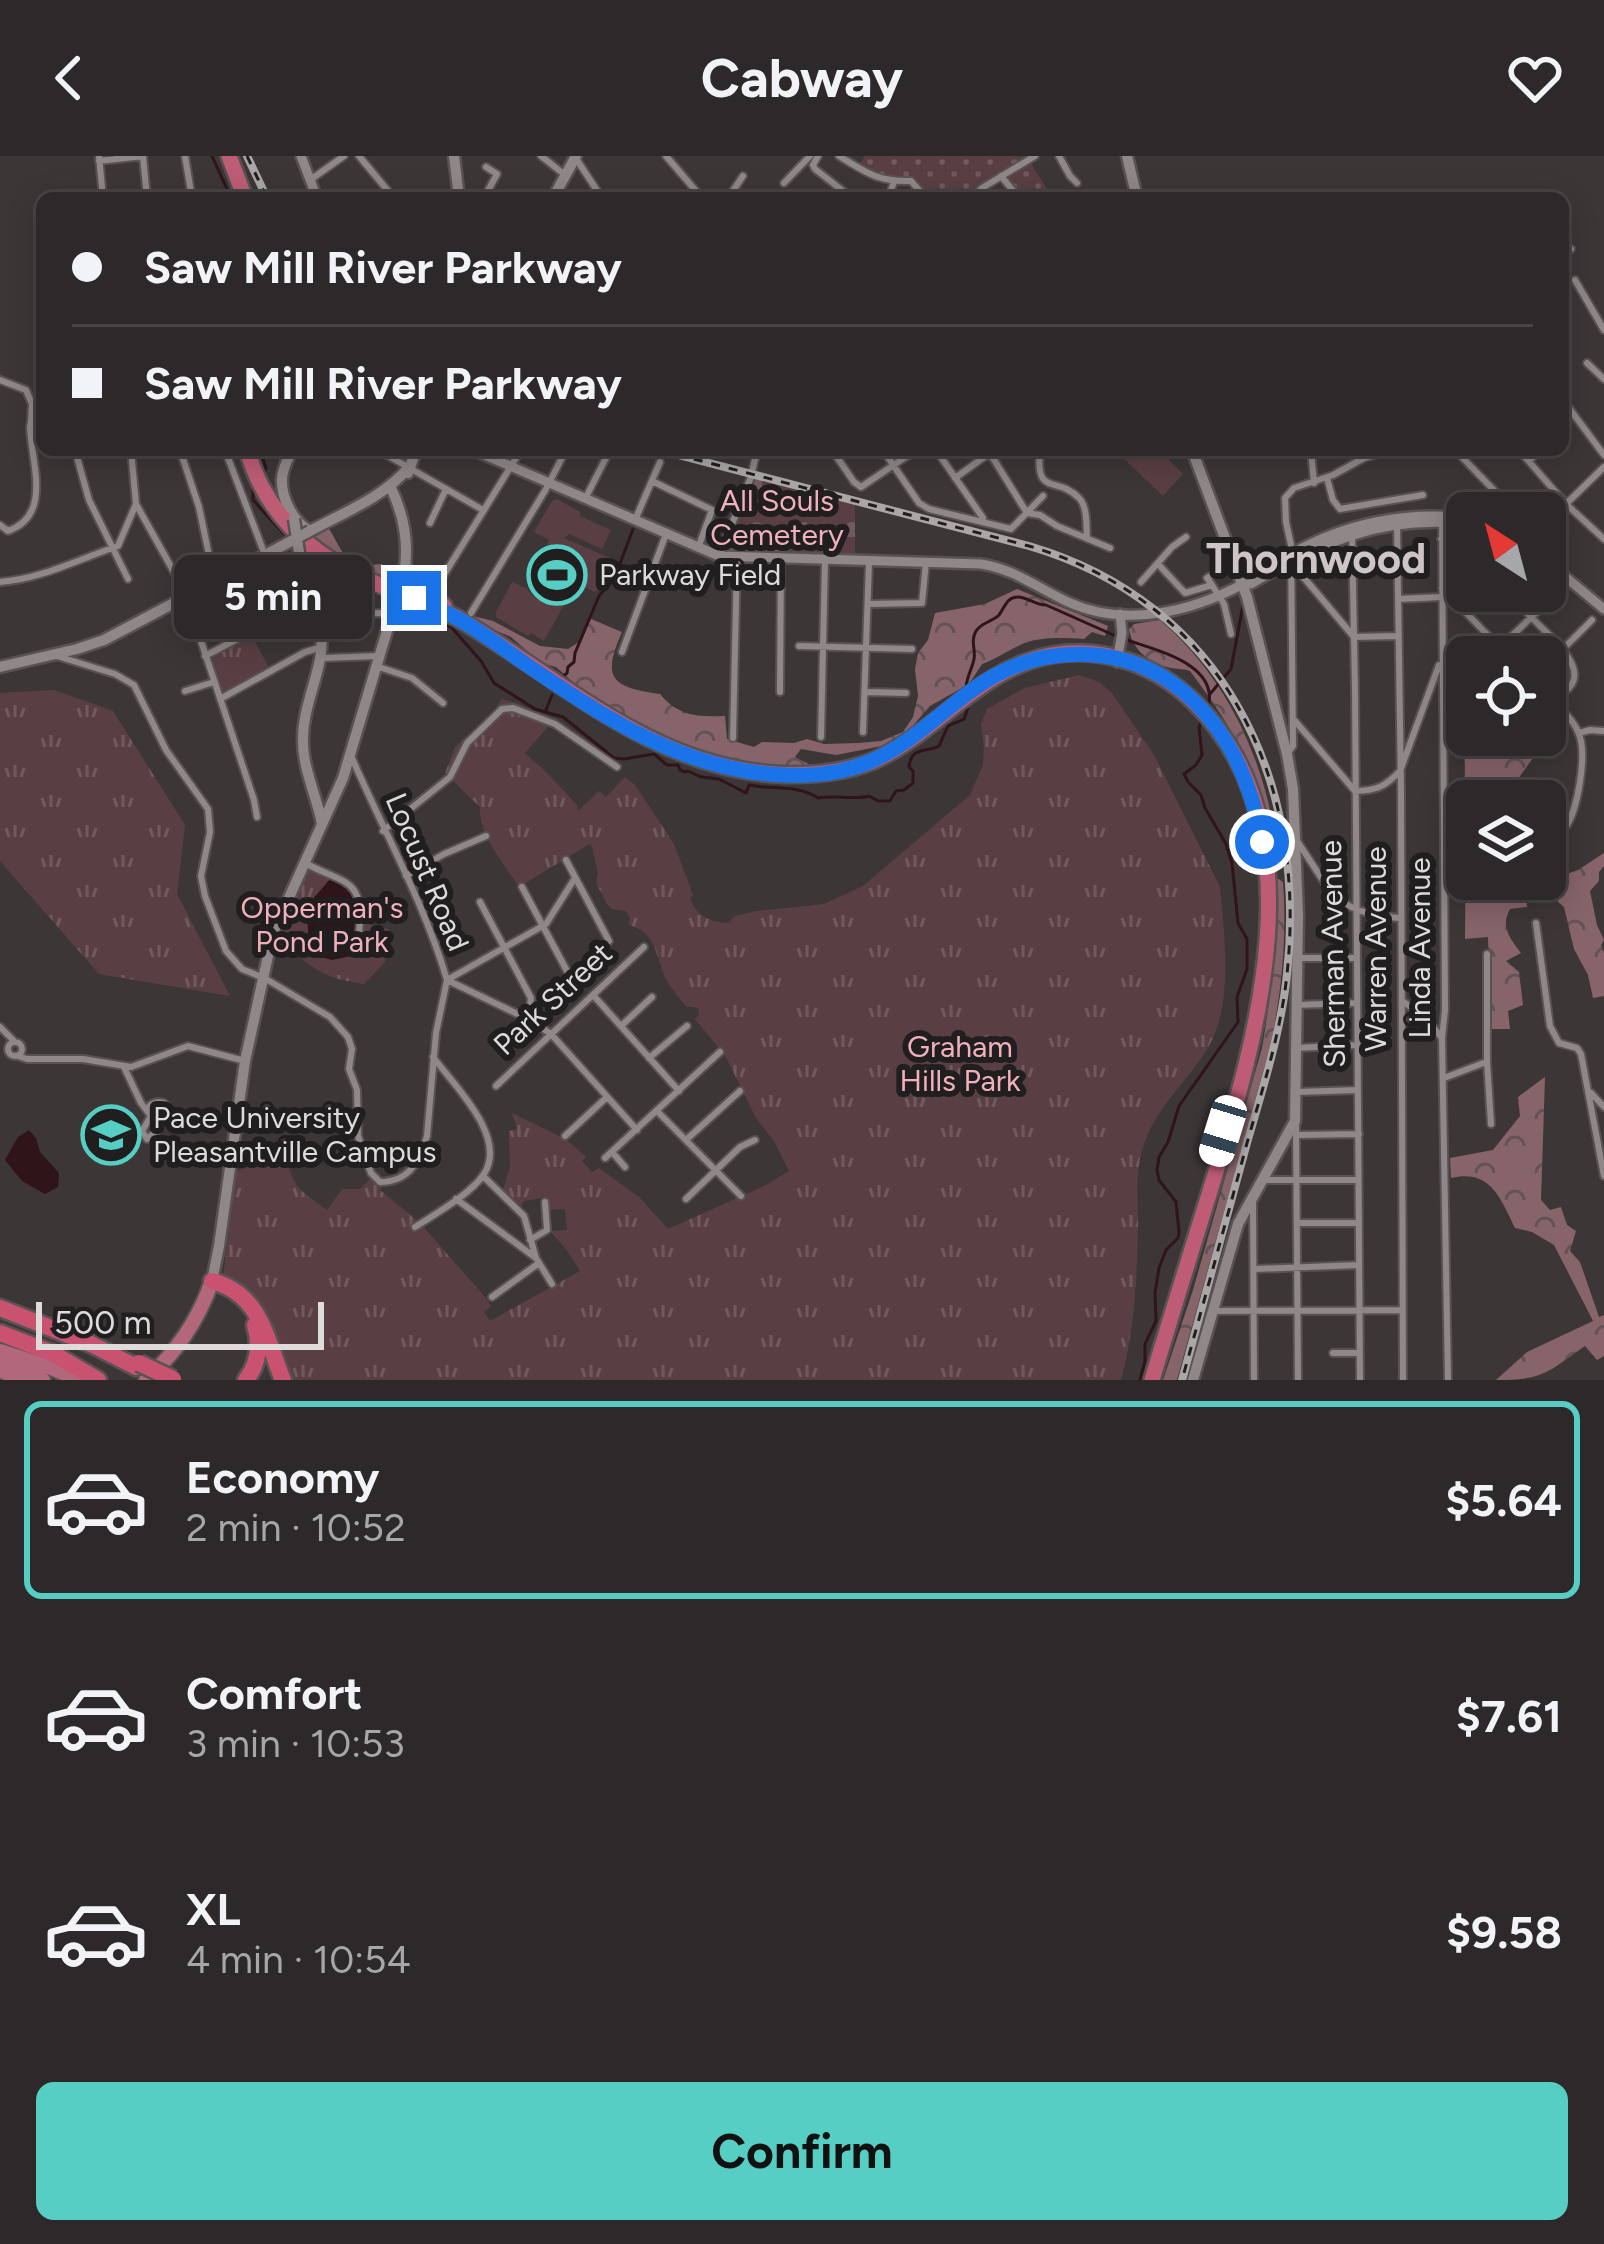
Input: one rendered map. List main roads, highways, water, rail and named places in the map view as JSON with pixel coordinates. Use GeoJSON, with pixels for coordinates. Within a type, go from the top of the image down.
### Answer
{"type":"FeatureCollection","features":[{"type":"Feature","properties":{"kind":"highway"},"geometry":{"type":"LineString","coordinates":[[226,156],[241,192]]}},
{"type":"Feature","properties":{"kind":"highway"},"geometry":{"type":"LineString","coordinates":[[247,456],[252,477],[303,559],[332,572],[335,581],[330,598],[318,606]]}},
{"type":"Feature","properties":{"kind":"highway"},"geometry":{"type":"LineString","coordinates":[[248,456],[271,504],[308,545],[362,578],[468,618]]}},
{"type":"Feature","properties":{"kind":"highway"},"geometry":{"type":"LineString","coordinates":[[303,559],[458,623],[592,713],[653,747],[705,766],[774,778],[826,778],[853,772],[916,741],[982,689],[1025,668],[1117,649],[1204,716]]}},
{"type":"Feature","properties":{"kind":"highway"},"geometry":{"type":"LineString","coordinates":[[403,581],[468,618],[581,701],[651,741],[720,765],[789,775],[831,773],[872,761],[908,741],[992,677],[1024,663],[1064,650],[1117,649]]}},
{"type":"Feature","properties":{"kind":"highway"},"geometry":{"type":"LineString","coordinates":[[318,606],[330,603],[347,584],[368,585]]}},
{"type":"Feature","properties":{"kind":"highway"},"geometry":{"type":"LineString","coordinates":[[1117,649],[1154,668],[1204,716],[1241,768],[1257,814],[1267,884],[1265,961],[1253,1037],[1150,1380]]}},
{"type":"Feature","properties":{"kind":"highway"},"geometry":{"type":"LineString","coordinates":[[211,1285],[240,1303],[256,1328],[257,1358],[246,1380]]}},
{"type":"Feature","properties":{"kind":"highway"},"geometry":{"type":"LineString","coordinates":[[211,1285],[235,1290],[253,1306],[283,1380]]}},
{"type":"Feature","properties":{"kind":"highway"},"geometry":{"type":"LineString","coordinates":[[0,1309],[99,1344],[160,1380]]}},
{"type":"Feature","properties":{"kind":"highway"},"geometry":{"type":"LineString","coordinates":[[0,1334],[52,1353],[98,1380]]}},
{"type":"Feature","properties":{"kind":"highway"},"geometry":{"type":"LineString","coordinates":[[140,1370],[174,1380]]}},
{"type":"Feature","properties":{"kind":"main road"},"geometry":{"type":"LineString","coordinates":[[454,156],[458,192]]}},
{"type":"Feature","properties":{"kind":"main road"},"geometry":{"type":"LineString","coordinates":[[1127,156],[1136,192]]}},
{"type":"Feature","properties":{"kind":"main road"},"geometry":{"type":"LineString","coordinates":[[556,192],[576,157]]}},
{"type":"Feature","properties":{"kind":"main road"},"geometry":{"type":"LineString","coordinates":[[290,456],[282,479],[318,606],[321,652],[302,743],[322,827]]}},
{"type":"Feature","properties":{"kind":"main road"},"geometry":{"type":"LineString","coordinates":[[140,1370],[186,1336],[211,1285],[262,979],[280,914],[351,756],[403,581],[407,552],[400,488],[413,456]]}},
{"type":"Feature","properties":{"kind":"main road"},"geometry":{"type":"LineString","coordinates":[[1193,1380],[1238,1224],[1295,1120],[1297,958],[1290,750],[1243,584],[1194,456]]}},
{"type":"Feature","properties":{"kind":"main road"},"geometry":{"type":"LineString","coordinates":[[0,667],[104,640],[375,497],[406,473]]}},
{"type":"Feature","properties":{"kind":"main road"},"geometry":{"type":"LineString","coordinates":[[391,488],[401,509]]}},
{"type":"Feature","properties":{"kind":"main road"},"geometry":{"type":"LineString","coordinates":[[375,497],[388,498],[401,509]]}},
{"type":"Feature","properties":{"kind":"main road"},"geometry":{"type":"LineString","coordinates":[[276,551],[289,537],[294,519]]}},
{"type":"Feature","properties":{"kind":"main road"},"geometry":{"type":"LineString","coordinates":[[294,519],[310,531]]}},
{"type":"Feature","properties":{"kind":"main road"},"geometry":{"type":"LineString","coordinates":[[276,551],[303,559]]}},
{"type":"Feature","properties":{"kind":"main road"},"geometry":{"type":"LineString","coordinates":[[0,1354],[43,1380]]}},
{"type":"Feature","properties":{"kind":"main road"},"geometry":{"type":"LineString","coordinates":[[0,1354],[79,1380]]}},
{"type":"Feature","properties":{"kind":"main road"},"geometry":{"type":"LineString","coordinates":[[1,1376],[21,1380]]}},
{"type":"Feature","properties":{"kind":"waterway"},"geometry":{"type":"LineString","coordinates":[[212,156],[228,192]]}},
{"type":"Feature","properties":{"kind":"waterway"},"geometry":{"type":"LineString","coordinates":[[262,456],[266,468],[262,476]]}},
{"type":"Feature","properties":{"kind":"waterway"},"geometry":{"type":"LineString","coordinates":[[253,488],[253,500],[284,534]]}},
{"type":"Feature","properties":{"kind":"waterway"},"geometry":{"type":"LineString","coordinates":[[561,678],[574,662],[599,596],[615,577],[633,529]]}},
{"type":"Feature","properties":{"kind":"waterway"},"geometry":{"type":"LineString","coordinates":[[342,592],[388,597]]}},
{"type":"Feature","properties":{"kind":"waterway"},"geometry":{"type":"LineString","coordinates":[[966,687],[976,631],[1015,597],[1046,605],[1118,637]]}},
{"type":"Feature","properties":{"kind":"waterway"},"geometry":{"type":"LineString","coordinates":[[409,604],[452,628],[494,683],[535,709],[563,717],[614,758],[654,754],[667,765],[719,779],[746,793],[749,785],[793,789],[818,798],[869,796],[890,801],[896,791],[913,783],[909,767],[913,756],[939,746],[948,726],[964,719],[968,707]]}},
{"type":"Feature","properties":{"kind":"waterway"},"geometry":{"type":"LineString","coordinates":[[1210,694],[1231,669],[1243,605]]}},
{"type":"Feature","properties":{"kind":"waterway"},"geometry":{"type":"LineString","coordinates":[[1127,640],[1170,655],[1197,671],[1206,682],[1207,711]]}},
{"type":"Feature","properties":{"kind":"waterway"},"geometry":{"type":"LineString","coordinates":[[546,710],[552,695]]}},
{"type":"Feature","properties":{"kind":"waterway"},"geometry":{"type":"LineString","coordinates":[[1140,1380],[1145,1344],[1156,1321],[1159,1268],[1179,1232],[1176,1202],[1159,1180],[1159,1157],[1179,1106],[1238,1022],[1237,997],[1247,969],[1247,939],[1238,923],[1226,844],[1201,795],[1184,774],[1202,755],[1202,719]]}},
{"type":"Feature","properties":{"kind":"railway"},"geometry":{"type":"LineString","coordinates":[[247,156],[264,192]]}},
{"type":"Feature","properties":{"kind":"railway"},"geometry":{"type":"LineString","coordinates":[[682,456],[1029,546],[1097,573],[1155,610],[1202,655],[1239,709],[1266,768],[1283,833],[1290,902],[1287,974],[1271,1059],[1182,1380]]}},
{"type":"Feature","properties":{"kind":"place","name":"Parkway Field"},"geometry":{"type":"Point","coordinates":[557,575]}},
{"type":"Feature","properties":{"kind":"place","name":"Pace University Pleasantville Campus"},"geometry":{"type":"Point","coordinates":[111,1135]}},
{"type":"Feature","properties":{"kind":"district","name":"Thornwood"},"geometry":{"type":"Point","coordinates":[1316,558]}},
{"type":"Feature","properties":{"kind":"park label","name":"All Souls Cemetery"},"geometry":{"type":"Point","coordinates":[777,518]}},
{"type":"Feature","properties":{"kind":"park label","name":"Opperman's Pond Park"},"geometry":{"type":"Point","coordinates":[322,925]}},
{"type":"Feature","properties":{"kind":"park label","name":"Graham Hills Park"},"geometry":{"type":"Point","coordinates":[960,1064]}}]}
